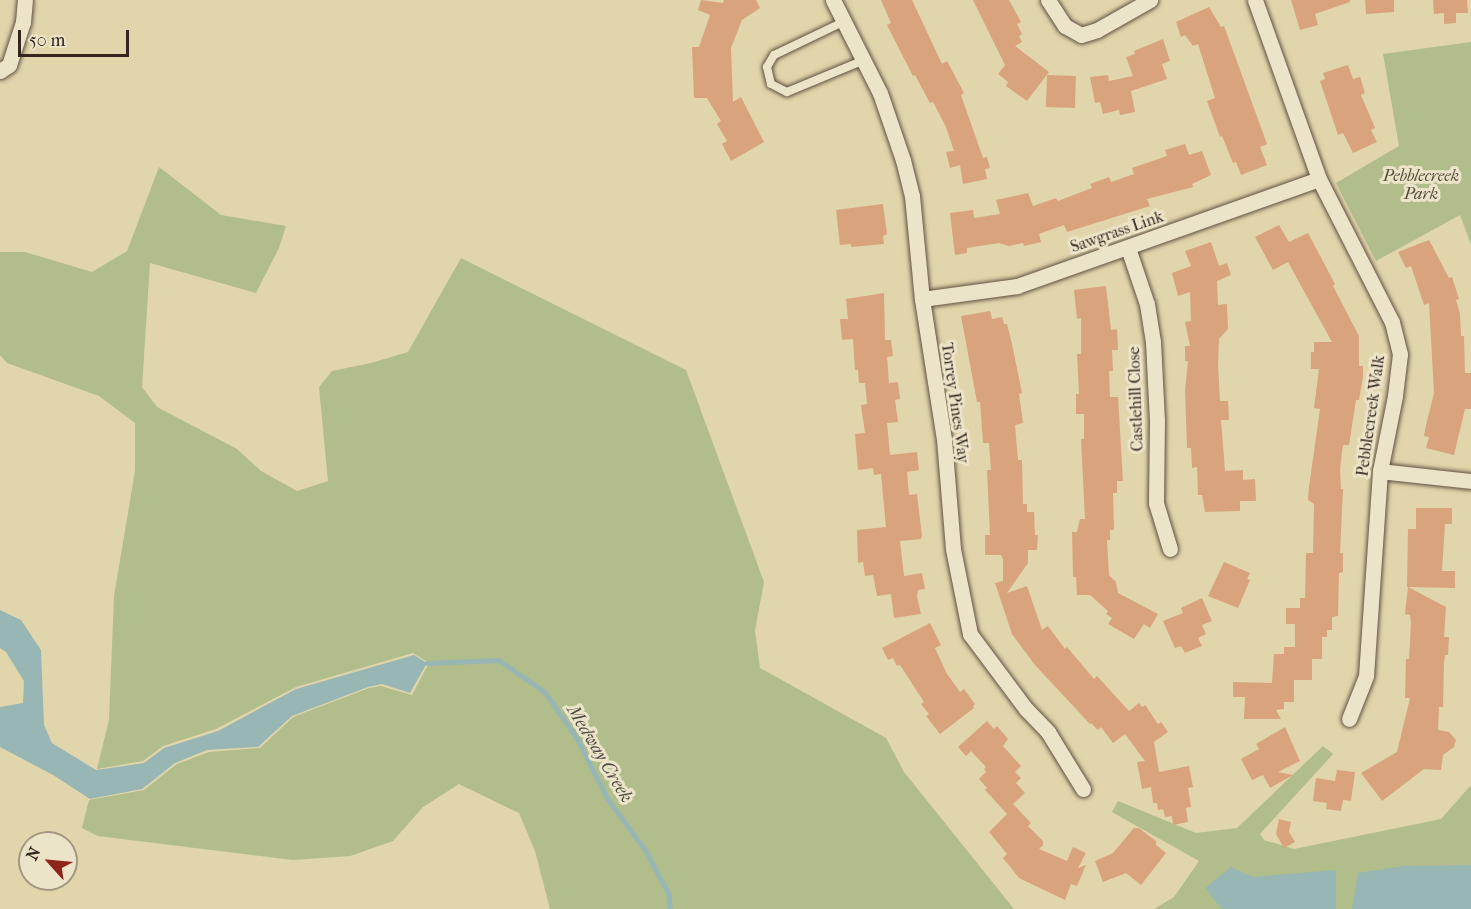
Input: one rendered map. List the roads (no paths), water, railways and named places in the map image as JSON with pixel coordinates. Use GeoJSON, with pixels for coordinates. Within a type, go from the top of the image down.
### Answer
{"type":"FeatureCollection","features":[{"type":"Feature","properties":{"kind":"street"},"geometry":{"type":"LineString","coordinates":[[0,70],[9,65],[23,22],[25,0]]}},
{"type":"Feature","properties":{"kind":"street","name":"Torrey Pines Way"},"geometry":{"type":"LineString","coordinates":[[833,0],[880,93],[903,160],[912,196],[922,299],[944,440],[953,549],[970,634],[1026,709],[1048,732],[1083,789]]}},
{"type":"Feature","properties":{"kind":"street"},"geometry":{"type":"LineString","coordinates":[[1048,0],[1065,26],[1081,35],[1098,30],[1150,0]]}},
{"type":"Feature","properties":{"kind":"street","name":"Pebblecreek Walk"},"geometry":{"type":"LineString","coordinates":[[1255,0],[1319,179],[1392,322],[1400,354],[1395,396],[1380,471],[1366,676],[1349,719]]}},
{"type":"Feature","properties":{"kind":"street","name":"Sawgrass Link"},"geometry":{"type":"LineString","coordinates":[[922,299],[1017,286],[1319,179]]}},
{"type":"Feature","properties":{"kind":"street","name":"Castlehill Close"},"geometry":{"type":"LineString","coordinates":[[1128,248],[1147,304],[1150,323],[1156,420],[1156,503],[1170,549]]}},
{"type":"Feature","properties":{"kind":"street"},"geometry":{"type":"LineString","coordinates":[[1380,471],[1471,481]]}},
{"type":"Feature","properties":{"kind":"lane"},"geometry":{"type":"LineString","coordinates":[[843,22],[774,55],[767,67],[771,84],[787,92],[862,61]]}},
{"type":"Feature","properties":{"kind":"water"},"geometry":{"type":"Polygon","coordinates":[[[0,610],[21,620],[41,650],[44,725],[52,743],[96,770],[144,763],[164,748],[218,731],[296,689],[414,655],[427,663],[410,693],[382,684],[368,687],[292,716],[258,747],[207,750],[175,763],[142,789],[90,799],[53,775],[0,747],[0,707],[23,703],[24,681],[6,652],[0,648],[0,610]]]}},
{"type":"Feature","properties":{"kind":"water"},"geometry":{"type":"Polygon","coordinates":[[[1471,865],[1471,909],[1352,909],[1358,873],[1404,866],[1471,865]]]}},
{"type":"Feature","properties":{"kind":"water"},"geometry":{"type":"Polygon","coordinates":[[[1231,867],[1253,877],[1336,870],[1336,909],[1222,909],[1205,888],[1231,867]]]}},
{"type":"Feature","properties":{"kind":"waterway","name":"Medway Creek"},"geometry":{"type":"LineString","coordinates":[[427,663],[499,660],[545,692],[577,738],[608,799],[646,851],[669,894],[670,909]]}},
{"type":"Feature","properties":{"kind":"park label","name":"Pebblecreek Park"},"geometry":{"type":"Point","coordinates":[1421,185]}}]}
